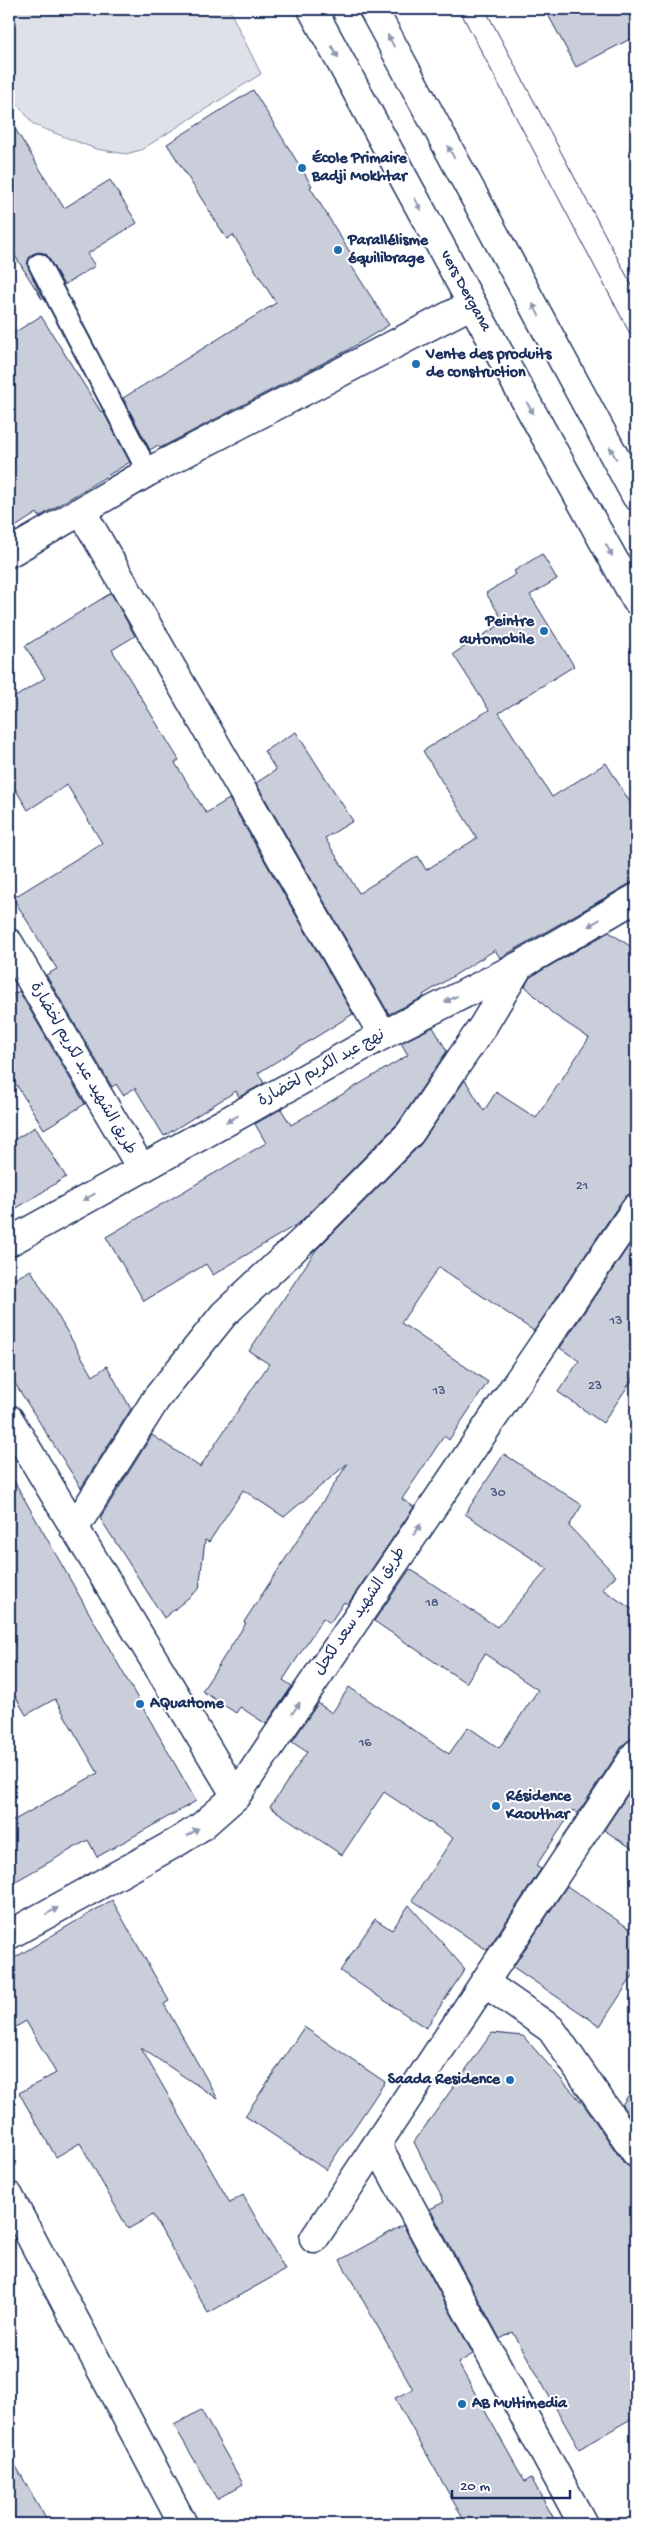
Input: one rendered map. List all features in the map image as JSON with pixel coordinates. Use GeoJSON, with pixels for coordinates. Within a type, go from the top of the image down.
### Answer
{"type":"FeatureCollection","features":[{"type":"Feature","properties":{"kind":"street","name":"vers Dergana"},"geometry":{"type":"LineString","coordinates":[[312,9],[472,304],[636,600]]}},
{"type":"Feature","properties":{"kind":"street"},"geometry":{"type":"LineString","coordinates":[[373,9],[636,496]]}},
{"type":"Feature","properties":{"kind":"street"},"geometry":{"type":"LineString","coordinates":[[9,553],[148,472],[472,304]]}},
{"type":"Feature","properties":{"kind":"street"},"geometry":{"type":"LineString","coordinates":[[82,512],[382,1035]]}},
{"type":"Feature","properties":{"kind":"street","name":"نهج عبد الكريم لخضارة"},"geometry":{"type":"LineString","coordinates":[[9,1242],[382,1035],[519,966],[633,905]]}},
{"type":"Feature","properties":{"kind":"street","name":"طريق الشهيد عبد لكريم لخضارة"},"geometry":{"type":"LineString","coordinates":[[9,943],[141,1168]]}},
{"type":"Feature","properties":{"kind":"street"},"geometry":{"type":"LineString","coordinates":[[74,1529],[156,1399],[224,1314],[310,1234],[410,1133],[483,1026],[519,966]]}},
{"type":"Feature","properties":{"kind":"street","name":"طريق الشهيد سعد لكحل"},"geometry":{"type":"LineString","coordinates":[[9,1935],[179,1841],[202,1826],[236,1796],[636,1208]]}},
{"type":"Feature","properties":{"kind":"street"},"geometry":{"type":"LineString","coordinates":[[9,1419],[236,1796]]}},
{"type":"Feature","properties":{"kind":"street"},"geometry":{"type":"LineString","coordinates":[[314,2239],[636,1754]]}},
{"type":"Feature","properties":{"kind":"street"},"geometry":{"type":"LineString","coordinates":[[485,1983],[551,2029],[636,2153]]}},
{"type":"Feature","properties":{"kind":"street"},"geometry":{"type":"LineString","coordinates":[[377,2145],[583,2524]]}},
{"type":"Feature","properties":{"kind":"street"},"geometry":{"type":"LineString","coordinates":[[9,2196],[183,2524]]}},
{"type":"Feature","properties":{"kind":"lane"},"geometry":{"type":"LineString","coordinates":[[39,264],[148,472]]}},
{"type":"Feature","properties":{"kind":"shaded area"},"geometry":{"type":"Polygon","coordinates":[[[9,9],[229,9],[261,74],[141,150],[126,154],[96,149],[34,125],[15,101],[9,86],[9,9]]]}},
{"type":"Feature","properties":{"kind":"building"},"geometry":{"type":"Polygon","coordinates":[[[545,9],[636,9],[636,36],[576,67],[545,9]]]}},
{"type":"Feature","properties":{"kind":"building"},"geometry":{"type":"Polygon","coordinates":[[[253,90],[354,259],[349,262],[389,325],[346,351],[160,448],[158,445],[150,450],[123,398],[276,303],[233,235],[227,239],[167,144],[253,90]]]}},
{"type":"Feature","properties":{"kind":"building"},"geometry":{"type":"Polygon","coordinates":[[[9,119],[64,208],[110,180],[137,223],[87,254],[95,266],[64,285],[46,254],[40,252],[33,254],[27,264],[42,299],[9,246],[9,119]]]}},
{"type":"Feature","properties":{"kind":"building"},"geometry":{"type":"Polygon","coordinates":[[[41,316],[101,412],[103,411],[130,462],[39,517],[37,513],[9,531],[9,336],[41,316]]]}},
{"type":"Feature","properties":{"kind":"building"},"geometry":{"type":"Polygon","coordinates":[[[542,554],[557,579],[530,595],[574,666],[499,713],[552,797],[606,763],[636,812],[636,880],[500,958],[495,950],[423,995],[424,997],[389,1014],[256,783],[276,770],[264,751],[296,732],[353,821],[325,838],[359,893],[418,856],[426,870],[477,838],[423,751],[489,710],[453,654],[504,622],[486,593],[516,574],[514,571],[542,554]]]}},
{"type":"Feature","properties":{"kind":"building"},"geometry":{"type":"Polygon","coordinates":[[[111,593],[135,636],[112,650],[179,760],[175,763],[206,813],[229,799],[353,1014],[258,1073],[264,1083],[239,1097],[236,1091],[164,1136],[135,1088],[123,1095],[116,1084],[112,1087],[46,975],[57,969],[13,898],[102,843],[67,785],[28,810],[9,779],[9,701],[45,678],[25,646],[111,593]]]}},
{"type":"Feature","properties":{"kind":"building"},"geometry":{"type":"Polygon","coordinates":[[[609,932],[636,950],[636,1193],[629,1194],[623,1199],[534,1331],[439,1267],[401,1323],[488,1382],[449,1440],[444,1436],[402,1499],[414,1507],[348,1604],[344,1602],[330,1623],[323,1618],[283,1680],[292,1686],[266,1724],[240,1707],[236,1713],[202,1691],[246,1623],[244,1622],[348,1463],[284,1517],[243,1490],[209,1542],[205,1540],[199,1589],[164,1618],[100,1518],[152,1435],[200,1467],[269,1364],[249,1351],[316,1250],[421,1144],[465,1080],[484,1111],[496,1092],[536,1118],[589,1038],[553,1014],[525,986],[530,977],[609,932]]]}},
{"type":"Feature","properties":{"kind":"building"},"geometry":{"type":"Polygon","coordinates":[[[19,991],[85,1104],[44,1129],[9,1073],[9,997],[19,991]]]}},
{"type":"Feature","properties":{"kind":"building"},"geometry":{"type":"Polygon","coordinates":[[[433,1027],[447,1051],[398,1123],[299,1223],[213,1275],[206,1264],[144,1301],[106,1237],[266,1143],[255,1124],[281,1109],[291,1125],[408,1055],[401,1043],[433,1027]]]}},
{"type":"Feature","properties":{"kind":"building"},"geometry":{"type":"Polygon","coordinates":[[[35,1127],[66,1177],[9,1213],[9,1143],[35,1127]]]}},
{"type":"Feature","properties":{"kind":"building"},"geometry":{"type":"Polygon","coordinates":[[[636,1235],[636,1374],[603,1423],[558,1392],[579,1361],[560,1348],[636,1235]]]}},
{"type":"Feature","properties":{"kind":"building"},"geometry":{"type":"Polygon","coordinates":[[[31,1270],[93,1376],[107,1366],[131,1409],[81,1488],[9,1374],[9,1282],[31,1270]]]}},
{"type":"Feature","properties":{"kind":"building"},"geometry":{"type":"Polygon","coordinates":[[[504,1454],[582,1505],[569,1526],[616,1576],[602,1589],[636,1612],[636,1738],[629,1740],[623,1745],[578,1813],[573,1810],[536,1866],[541,1869],[487,1950],[412,1900],[453,1838],[384,1792],[342,1855],[270,1807],[307,1752],[292,1742],[318,1703],[332,1713],[349,1687],[449,1754],[468,1727],[499,1748],[538,1690],[485,1654],[466,1683],[374,1621],[410,1569],[497,1627],[548,1569],[465,1514],[504,1454]]]}},
{"type":"Feature","properties":{"kind":"building"},"geometry":{"type":"Polygon","coordinates":[[[9,1472],[196,1801],[97,1857],[88,1840],[9,1885],[9,1823],[98,1773],[55,1699],[26,1715],[9,1685],[9,1472]]]}},
{"type":"Feature","properties":{"kind":"building"},"geometry":{"type":"Polygon","coordinates":[[[636,1782],[636,1851],[604,1830],[636,1782]]]}},
{"type":"Feature","properties":{"kind":"building"},"geometry":{"type":"Polygon","coordinates":[[[567,1886],[636,1933],[636,1971],[600,2026],[513,1967],[567,1886]]]}},
{"type":"Feature","properties":{"kind":"building"},"geometry":{"type":"Polygon","coordinates":[[[112,1900],[169,2001],[164,2004],[218,2099],[141,2048],[230,2203],[243,2195],[285,2270],[208,2313],[153,2215],[128,2229],[80,2143],[56,2157],[19,2093],[56,2073],[26,2021],[9,2031],[9,1961],[112,1900]]]}},
{"type":"Feature","properties":{"kind":"building"},"geometry":{"type":"Polygon","coordinates":[[[409,1905],[465,1969],[426,2028],[340,1971],[375,1919],[392,1930],[409,1905]]]}},
{"type":"Feature","properties":{"kind":"building"},"geometry":{"type":"Polygon","coordinates":[[[304,2027],[385,2082],[326,2170],[245,2116],[304,2027]]]}},
{"type":"Feature","properties":{"kind":"building"},"geometry":{"type":"Polygon","coordinates":[[[492,2033],[523,2036],[584,2105],[623,2162],[629,2167],[636,2168],[636,2416],[579,2449],[513,2332],[500,2339],[430,2209],[444,2202],[414,2142],[492,2033]]]}},
{"type":"Feature","properties":{"kind":"building"},"geometry":{"type":"Polygon","coordinates":[[[636,2084],[636,2126],[622,2105],[636,2084]]]}},
{"type":"Feature","properties":{"kind":"building"},"geometry":{"type":"Polygon","coordinates":[[[403,2225],[473,2354],[458,2363],[525,2482],[531,2478],[557,2524],[466,2524],[395,2398],[413,2389],[340,2260],[403,2225]]]}},
{"type":"Feature","properties":{"kind":"building"},"geometry":{"type":"Polygon","coordinates":[[[201,2410],[243,2484],[217,2499],[174,2425],[201,2410]]]}},
{"type":"Feature","properties":{"kind":"building"},"geometry":{"type":"Polygon","coordinates":[[[9,2454],[49,2524],[9,2524],[9,2454]]]}},
{"type":"Feature","properties":{"kind":"tram line"},"geometry":{"type":"LineString","coordinates":[[459,9],[636,345]]}},
{"type":"Feature","properties":{"kind":"tram line"},"geometry":{"type":"LineString","coordinates":[[485,9],[636,293]]}},
{"type":"Feature","properties":{"kind":"place","name":"École Primaire Badji Mokhtar"},"geometry":{"type":"Point","coordinates":[302,168]}},
{"type":"Feature","properties":{"kind":"place","name":"Parallélisme équilibrage"},"geometry":{"type":"Point","coordinates":[338,250]}},
{"type":"Feature","properties":{"kind":"place","name":"Vente des produits de construction"},"geometry":{"type":"Point","coordinates":[416,364]}},
{"type":"Feature","properties":{"kind":"place","name":"Peintre automobile"},"geometry":{"type":"Point","coordinates":[544,631]}},
{"type":"Feature","properties":{"kind":"place","name":"AQuaHome"},"geometry":{"type":"Point","coordinates":[140,1704]}},
{"type":"Feature","properties":{"kind":"place","name":"Résidence Kaouthar"},"geometry":{"type":"Point","coordinates":[496,1806]}},
{"type":"Feature","properties":{"kind":"place","name":"Saada Residence"},"geometry":{"type":"Point","coordinates":[510,2080]}},
{"type":"Feature","properties":{"kind":"place","name":"AB Multimedia"},"geometry":{"type":"Point","coordinates":[462,2404]}}]}
